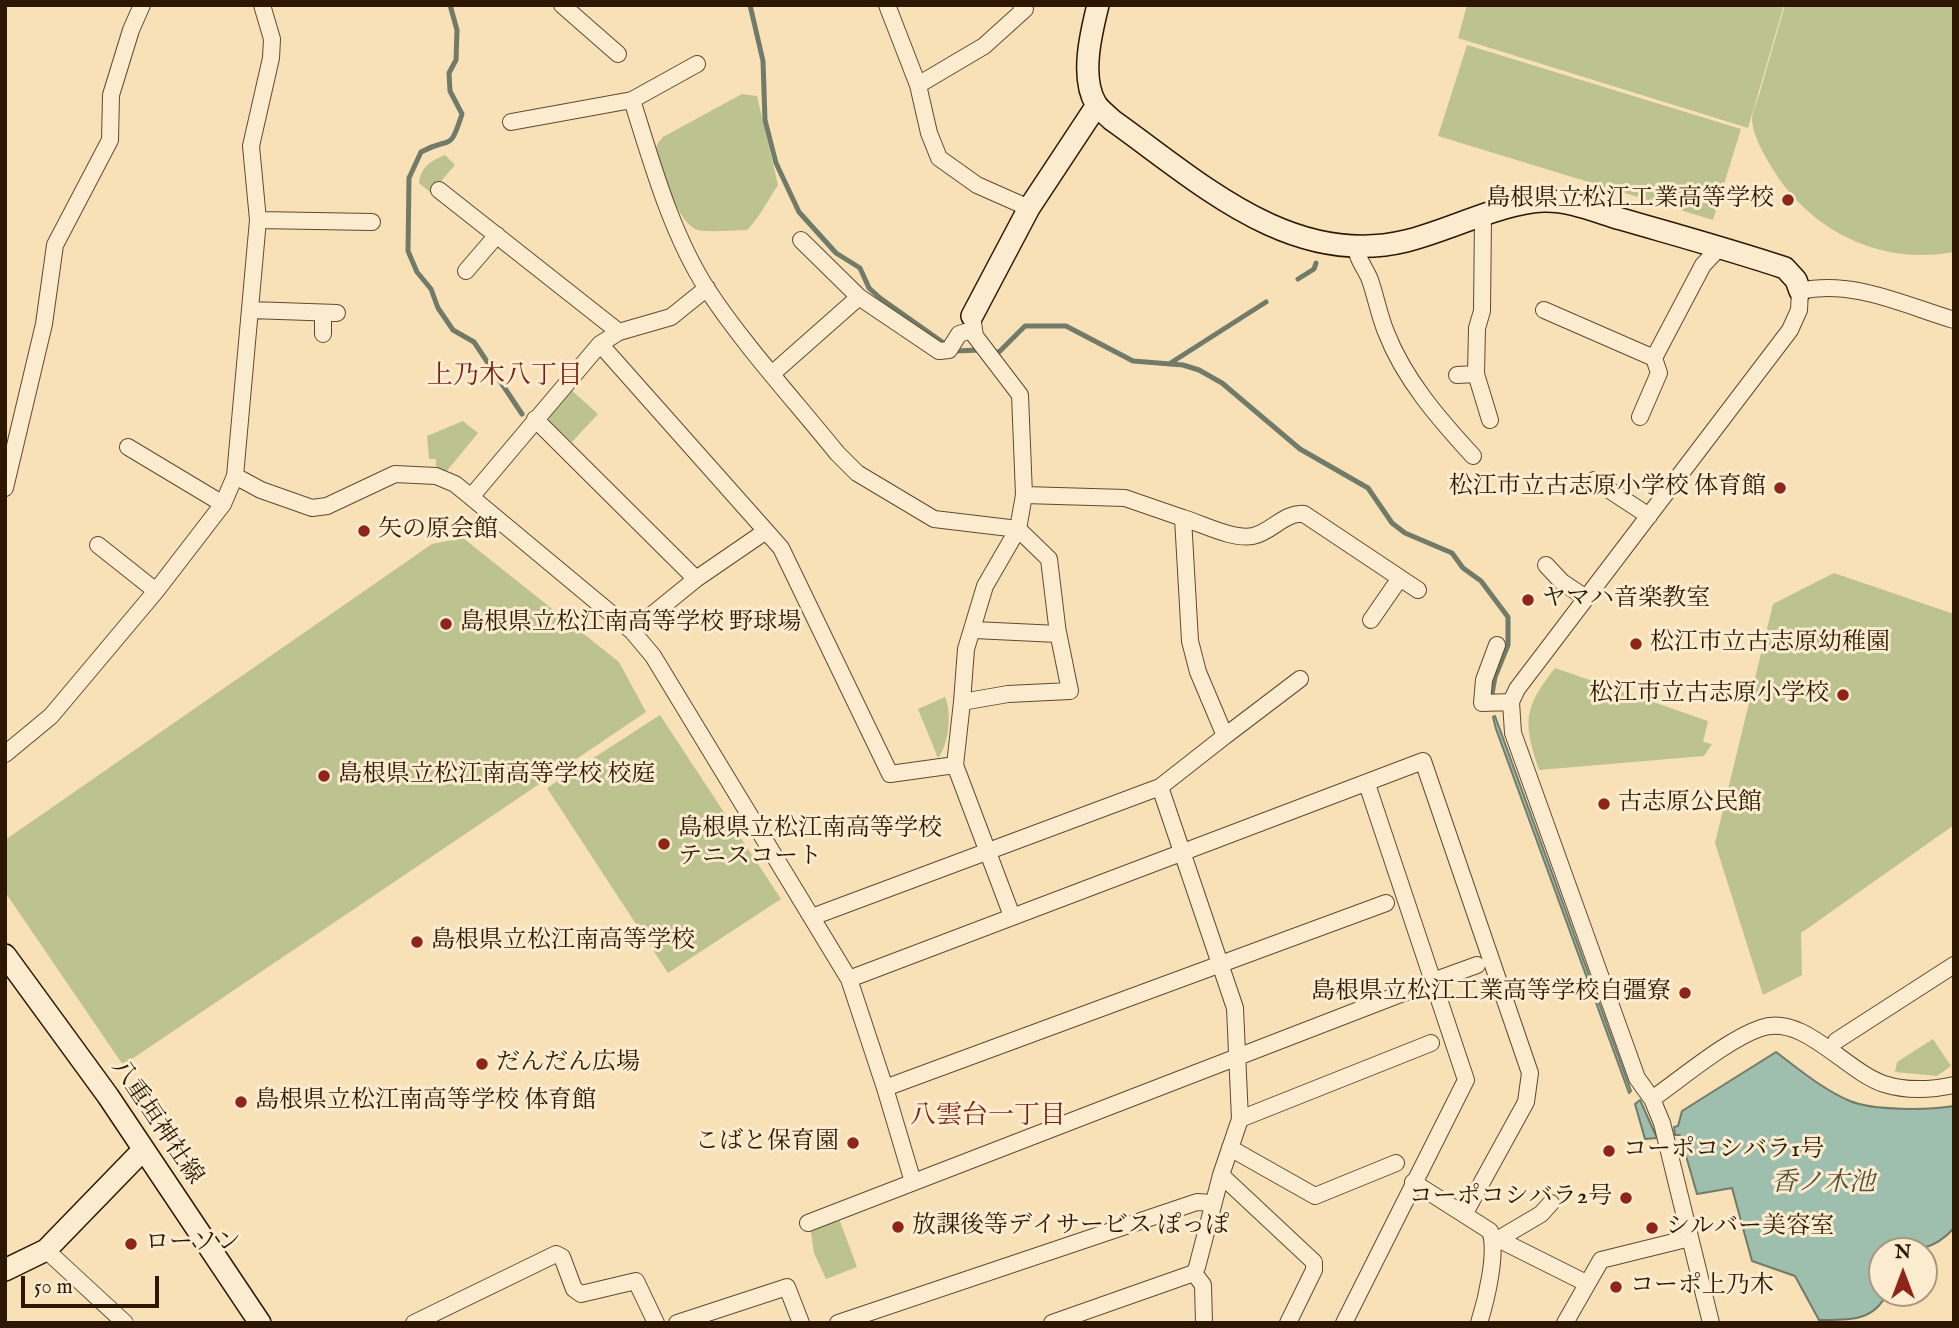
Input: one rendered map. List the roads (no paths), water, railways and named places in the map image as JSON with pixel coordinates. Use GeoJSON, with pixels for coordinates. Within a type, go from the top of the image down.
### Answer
{"type":"FeatureCollection","features":[{"type":"Feature","properties":{"kind":"street"},"geometry":{"type":"LineString","coordinates":[[5,488],[44,324],[55,245],[110,140],[111,96],[131,30],[142,5]]}},
{"type":"Feature","properties":{"kind":"street"},"geometry":{"type":"LineString","coordinates":[[5,754],[51,716],[156,591],[223,504],[235,476],[258,219],[251,146],[271,58],[272,38],[262,5]]}},
{"type":"Feature","properties":{"kind":"street"},"geometry":{"type":"LineString","coordinates":[[562,5],[618,54]]}},
{"type":"Feature","properties":{"kind":"street"},"geometry":{"type":"LineString","coordinates":[[887,5],[918,85],[929,134],[939,158],[977,185],[1028,208]]}},
{"type":"Feature","properties":{"kind":"street"},"geometry":{"type":"LineString","coordinates":[[918,85],[984,46],[1026,9],[1021,5]]}},
{"type":"Feature","properties":{"kind":"street"},"geometry":{"type":"LineString","coordinates":[[1098,5],[1091,34],[1089,70],[1097,105],[1112,120],[1239,210],[1266,224],[1311,240],[1356,246],[1391,244],[1531,202],[1557,202],[1785,268],[1796,280],[1800,290],[1799,310],[1790,330],[1517,689],[1511,702],[1513,733],[1637,1078],[1653,1099],[1662,1122],[1711,1323]]}},
{"type":"Feature","properties":{"kind":"street"},"geometry":{"type":"LineString","coordinates":[[511,122],[632,100],[697,64]]}},
{"type":"Feature","properties":{"kind":"street"},"geometry":{"type":"LineString","coordinates":[[632,100],[655,170],[690,257],[707,288],[837,453],[857,473],[934,519],[1018,529],[1049,559],[1058,632],[1070,691],[1008,694],[962,702]]}},
{"type":"Feature","properties":{"kind":"street"},"geometry":{"type":"LineString","coordinates":[[802,240],[859,297],[939,351],[952,346],[959,334],[972,323],[1028,208],[1097,105]]}},
{"type":"Feature","properties":{"kind":"street"},"geometry":{"type":"LineString","coordinates":[[439,190],[619,332]]}},
{"type":"Feature","properties":{"kind":"street"},"geometry":{"type":"LineString","coordinates":[[1483,217],[1482,311],[1477,328],[1476,374],[1490,420]]}},
{"type":"Feature","properties":{"kind":"street"},"geometry":{"type":"LineString","coordinates":[[258,219],[372,222]]}},
{"type":"Feature","properties":{"kind":"street"},"geometry":{"type":"LineString","coordinates":[[466,271],[497,234]]}},
{"type":"Feature","properties":{"kind":"street"},"geometry":{"type":"LineString","coordinates":[[1356,246],[1357,257],[1370,279],[1387,333],[1401,362],[1443,424],[1473,456]]}},
{"type":"Feature","properties":{"kind":"street"},"geometry":{"type":"LineString","coordinates":[[1640,417],[1659,373],[1654,358],[1703,265],[1720,247]]}},
{"type":"Feature","properties":{"kind":"street"},"geometry":{"type":"LineString","coordinates":[[1800,290],[1824,285],[1846,287],[1954,320]]}},
{"type":"Feature","properties":{"kind":"street"},"geometry":{"type":"LineString","coordinates":[[471,497],[600,344],[619,332],[671,317],[707,288]]}},
{"type":"Feature","properties":{"kind":"street"},"geometry":{"type":"LineString","coordinates":[[773,373],[859,297]]}},
{"type":"Feature","properties":{"kind":"street"},"geometry":{"type":"LineString","coordinates":[[251,310],[330,313],[323,334]]}},
{"type":"Feature","properties":{"kind":"street"},"geometry":{"type":"LineString","coordinates":[[1544,310],[1654,358]]}},
{"type":"Feature","properties":{"kind":"street"},"geometry":{"type":"LineString","coordinates":[[972,323],[988,354],[1021,399],[1024,495],[1018,529],[985,586],[966,649],[955,765],[1012,916]]}},
{"type":"Feature","properties":{"kind":"street"},"geometry":{"type":"LineString","coordinates":[[600,344],[781,548],[890,774],[955,765]]}},
{"type":"Feature","properties":{"kind":"street"},"geometry":{"type":"LineString","coordinates":[[1457,375],[1476,374]]}},
{"type":"Feature","properties":{"kind":"street"},"geometry":{"type":"LineString","coordinates":[[535,419],[696,579]]}},
{"type":"Feature","properties":{"kind":"street"},"geometry":{"type":"LineString","coordinates":[[128,447],[223,504]]}},
{"type":"Feature","properties":{"kind":"street"},"geometry":{"type":"LineString","coordinates":[[235,476],[261,490],[312,508],[327,506],[395,474],[436,476],[455,484],[632,631],[653,656],[849,979],[913,1182]]}},
{"type":"Feature","properties":{"kind":"street"},"geometry":{"type":"LineString","coordinates":[[1594,480],[1649,516]]}},
{"type":"Feature","properties":{"kind":"street"},"geometry":{"type":"LineString","coordinates":[[1024,495],[1125,498],[1245,536],[1262,533],[1293,514],[1304,514],[1418,590]]}},
{"type":"Feature","properties":{"kind":"street"},"geometry":{"type":"LineString","coordinates":[[1183,518],[1190,641],[1198,672],[1225,736]]}},
{"type":"Feature","properties":{"kind":"street"},"geometry":{"type":"LineString","coordinates":[[632,631],[696,579],[766,531]]}},
{"type":"Feature","properties":{"kind":"street"},"geometry":{"type":"LineString","coordinates":[[98,545],[156,591]]}},
{"type":"Feature","properties":{"kind":"street"},"geometry":{"type":"LineString","coordinates":[[1546,565],[1562,582],[1586,598]]}},
{"type":"Feature","properties":{"kind":"street"},"geometry":{"type":"LineString","coordinates":[[1371,620],[1400,578]]}},
{"type":"Feature","properties":{"kind":"street"},"geometry":{"type":"LineString","coordinates":[[974,629],[1058,632]]}},
{"type":"Feature","properties":{"kind":"street"},"geometry":{"type":"LineString","coordinates":[[1497,645],[1484,680],[1482,703],[1511,702]]}},
{"type":"Feature","properties":{"kind":"street"},"geometry":{"type":"LineString","coordinates":[[812,917],[1160,787],[1300,678]]}},
{"type":"Feature","properties":{"kind":"street"},"geometry":{"type":"LineString","coordinates":[[849,979],[1367,785],[1423,761],[1530,1073],[1526,1102],[1465,1213]]}},
{"type":"Feature","properties":{"kind":"street"},"geometry":{"type":"LineString","coordinates":[[1344,1323],[1466,1080],[1367,785]]}},
{"type":"Feature","properties":{"kind":"street"},"geometry":{"type":"LineString","coordinates":[[1160,787],[1235,1008],[1235,1060],[1240,1119],[1221,1175],[1194,1273]]}},
{"type":"Feature","properties":{"kind":"street"},"geometry":{"type":"LineString","coordinates":[[885,1088],[1386,903]]}},
{"type":"Feature","properties":{"kind":"street","name":"八重垣神社線"},"geometry":{"type":"LineString","coordinates":[[5,955],[108,1096],[260,1323]]}},
{"type":"Feature","properties":{"kind":"street"},"geometry":{"type":"LineString","coordinates":[[1433,981],[1476,964]]}},
{"type":"Feature","properties":{"kind":"street"},"geometry":{"type":"LineString","coordinates":[[1836,1041],[1954,965]]}},
{"type":"Feature","properties":{"kind":"street"},"geometry":{"type":"LineString","coordinates":[[808,1223],[1416,988]]}},
{"type":"Feature","properties":{"kind":"street"},"geometry":{"type":"LineString","coordinates":[[1653,1099],[1748,1033],[1773,1025],[1795,1028],[1883,1083],[1912,1088],[1954,1085]]}},
{"type":"Feature","properties":{"kind":"street"},"geometry":{"type":"LineString","coordinates":[[1240,1119],[1432,1043]]}},
{"type":"Feature","properties":{"kind":"street"},"geometry":{"type":"LineString","coordinates":[[1230,1148],[1315,1196],[1396,1163]]}},
{"type":"Feature","properties":{"kind":"street"},"geometry":{"type":"LineString","coordinates":[[5,1270],[46,1250],[143,1150]]}},
{"type":"Feature","properties":{"kind":"street"},"geometry":{"type":"LineString","coordinates":[[1221,1175],[1314,1262],[1314,1270],[1288,1323]]}},
{"type":"Feature","properties":{"kind":"street"},"geometry":{"type":"LineString","coordinates":[[1413,1182],[1485,1226],[1495,1238],[1586,1283]]}},
{"type":"Feature","properties":{"kind":"street"},"geometry":{"type":"LineString","coordinates":[[838,1323],[1197,1202],[1213,1203]]}},
{"type":"Feature","properties":{"kind":"street"},"geometry":{"type":"LineString","coordinates":[[1495,1238],[1541,1214],[1551,1203]]}},
{"type":"Feature","properties":{"kind":"street"},"geometry":{"type":"LineString","coordinates":[[1479,1323],[1487,1301],[1495,1238]]}},
{"type":"Feature","properties":{"kind":"street"},"geometry":{"type":"LineString","coordinates":[[1565,1323],[1601,1260],[1690,1238]]}},
{"type":"Feature","properties":{"kind":"street"},"geometry":{"type":"LineString","coordinates":[[46,1250],[125,1323]]}},
{"type":"Feature","properties":{"kind":"street"},"geometry":{"type":"LineString","coordinates":[[414,1323],[556,1254],[562,1257],[574,1289],[581,1294],[636,1282],[656,1323]]}},
{"type":"Feature","properties":{"kind":"street"},"geometry":{"type":"LineString","coordinates":[[1052,1323],[1194,1273]]}},
{"type":"Feature","properties":{"kind":"street"},"geometry":{"type":"LineString","coordinates":[[1194,1273],[1203,1285],[1204,1323]]}},
{"type":"Feature","properties":{"kind":"street"},"geometry":{"type":"LineString","coordinates":[[677,1323],[787,1287],[801,1323]]}},
{"type":"Feature","properties":{"kind":"water"},"geometry":{"type":"Polygon","coordinates":[[[1495,716],[1631,1091],[1629,1093],[1496,729],[1495,716]]]}},
{"type":"Feature","properties":{"kind":"water","name":"香ノ木池"},"geometry":{"type":"Polygon","coordinates":[[[1776,1052],[1830,1091],[1850,1101],[1873,1107],[1901,1109],[1954,1106],[1954,1228],[1938,1242],[1938,1237],[1868,1237],[1868,1307],[1877,1307],[1859,1317],[1819,1320],[1795,1276],[1752,1261],[1732,1188],[1697,1194],[1680,1135],[1675,1135],[1674,1127],[1678,1126],[1682,1111],[1776,1052]]]}},
{"type":"Feature","properties":{"kind":"water"},"geometry":{"type":"Polygon","coordinates":[[[1640,1100],[1657,1138],[1645,1139],[1635,1104],[1640,1100]]]}},
{"type":"Feature","properties":{"kind":"waterway"},"geometry":{"type":"LineString","coordinates":[[450,5],[457,30],[456,60],[449,73],[450,91],[462,114],[451,139],[421,152],[409,178],[408,251],[417,272],[431,289],[438,308],[453,330],[474,342],[522,414]]}},
{"type":"Feature","properties":{"kind":"waterway"},"geometry":{"type":"LineString","coordinates":[[750,5],[763,61],[765,120],[776,163],[799,212],[836,253],[860,268],[869,288],[880,298],[955,351],[980,350]]}},
{"type":"Feature","properties":{"kind":"waterway"},"geometry":{"type":"LineString","coordinates":[[1298,279],[1314,269],[1316,263]]}},
{"type":"Feature","properties":{"kind":"waterway"},"geometry":{"type":"LineString","coordinates":[[1169,364],[1266,302]]}},
{"type":"Feature","properties":{"kind":"waterway"},"geometry":{"type":"LineString","coordinates":[[993,352],[999,352],[1025,326],[1066,326],[1133,361],[1183,365],[1199,370],[1222,383],[1300,449],[1368,488],[1392,523],[1405,533],[1452,553],[1463,568],[1481,581],[1508,617],[1508,645],[1495,677],[1492,694]]}},
{"type":"Feature","properties":{"kind":"place","name":"島根県立松江工業高等学校"},"geometry":{"type":"Point","coordinates":[1788,200]}},
{"type":"Feature","properties":{"kind":"place","name":"松江市立古志原小学校 体育館"},"geometry":{"type":"Point","coordinates":[1780,488]}},
{"type":"Feature","properties":{"kind":"place","name":"矢の原会館"},"geometry":{"type":"Point","coordinates":[364,531]}},
{"type":"Feature","properties":{"kind":"place","name":"ヤマハ音楽教室"},"geometry":{"type":"Point","coordinates":[1528,600]}},
{"type":"Feature","properties":{"kind":"place","name":"島根県立松江南高等学校 野球場"},"geometry":{"type":"Point","coordinates":[446,624]}},
{"type":"Feature","properties":{"kind":"place","name":"松江市立古志原幼稚園"},"geometry":{"type":"Point","coordinates":[1636,644]}},
{"type":"Feature","properties":{"kind":"place","name":"松江市立古志原小学校"},"geometry":{"type":"Point","coordinates":[1843,695]}},
{"type":"Feature","properties":{"kind":"place","name":"島根県立松江南高等学校 校庭"},"geometry":{"type":"Point","coordinates":[324,776]}},
{"type":"Feature","properties":{"kind":"place","name":"古志原公民館"},"geometry":{"type":"Point","coordinates":[1604,804]}},
{"type":"Feature","properties":{"kind":"place","name":"島根県立松江南高等学校 テニスコート"},"geometry":{"type":"Point","coordinates":[664,844]}},
{"type":"Feature","properties":{"kind":"place","name":"島根県立松江南高等学校"},"geometry":{"type":"Point","coordinates":[417,942]}},
{"type":"Feature","properties":{"kind":"place","name":"島根県立松江工業高等学校自彊寮"},"geometry":{"type":"Point","coordinates":[1685,993]}},
{"type":"Feature","properties":{"kind":"place","name":"だんだん広場"},"geometry":{"type":"Point","coordinates":[482,1064]}},
{"type":"Feature","properties":{"kind":"place","name":"島根県立松江南高等学校 体育館"},"geometry":{"type":"Point","coordinates":[241,1102]}},
{"type":"Feature","properties":{"kind":"place","name":"こばと保育園"},"geometry":{"type":"Point","coordinates":[853,1143]}},
{"type":"Feature","properties":{"kind":"place","name":"コーポコシバラ1号"},"geometry":{"type":"Point","coordinates":[1609,1151]}},
{"type":"Feature","properties":{"kind":"place","name":"コーポコシバラ2号"},"geometry":{"type":"Point","coordinates":[1626,1198]}},
{"type":"Feature","properties":{"kind":"place","name":"放課後等デイサービス ぽっぽ"},"geometry":{"type":"Point","coordinates":[898,1227]}},
{"type":"Feature","properties":{"kind":"place","name":"シルバー美容室"},"geometry":{"type":"Point","coordinates":[1652,1228]}},
{"type":"Feature","properties":{"kind":"place","name":"ローソン"},"geometry":{"type":"Point","coordinates":[131,1244]}},
{"type":"Feature","properties":{"kind":"place","name":"コーポ上乃木"},"geometry":{"type":"Point","coordinates":[1616,1287]}},
{"type":"Feature","properties":{"kind":"district","name":"上乃木八丁目"},"geometry":{"type":"Point","coordinates":[505,378]}},
{"type":"Feature","properties":{"kind":"district","name":"八雲台一丁目"},"geometry":{"type":"Point","coordinates":[988,1118]}}]}
